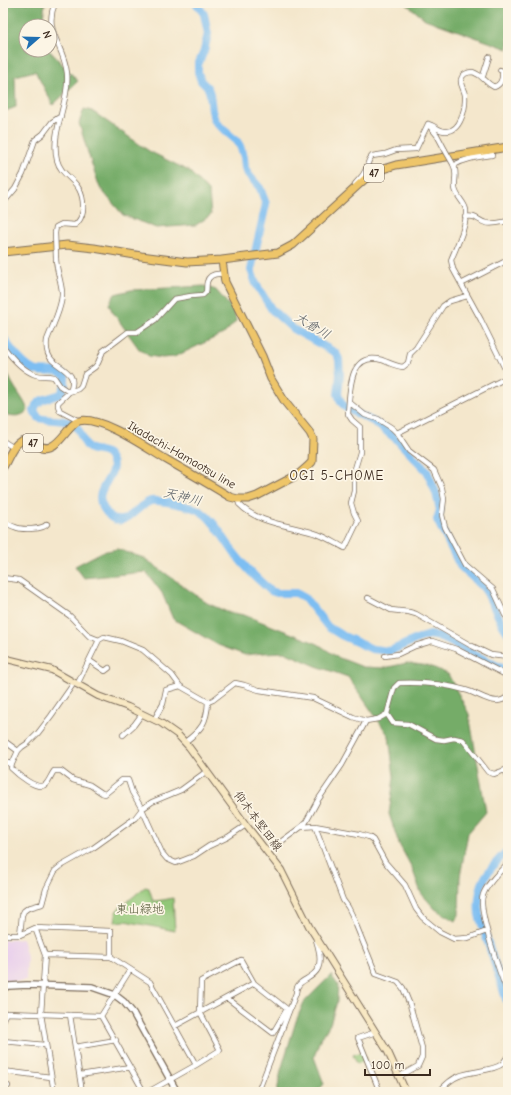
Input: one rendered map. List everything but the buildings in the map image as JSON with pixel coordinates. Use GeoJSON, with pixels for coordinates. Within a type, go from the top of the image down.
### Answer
{"type":"FeatureCollection","features":[{"type":"Feature","properties":{"kind":"main road","name":"47"},"geometry":{"type":"LineString","coordinates":[[3,252],[66,246],[94,248],[187,262],[222,260],[278,253],[293,245],[365,179],[384,168],[508,147]]}},
{"type":"Feature","properties":{"kind":"main road","name":"Ikadachi-Hamaotsu line"},"geometry":{"type":"LineString","coordinates":[[77,421],[93,421],[126,436],[230,497],[238,499],[257,496],[299,474],[312,462],[313,439],[310,432],[285,402],[272,379],[259,349],[225,282],[222,260]]}},
{"type":"Feature","properties":{"kind":"main road","name":"47"},"geometry":{"type":"LineString","coordinates":[[3,468],[14,448],[20,442],[28,440],[42,448],[52,447],[77,421]]}},
{"type":"Feature","properties":{"kind":"main road","name":"仰木本堅田線"},"geometry":{"type":"LineString","coordinates":[[3,658],[52,670],[98,696],[128,707],[154,720],[178,735],[185,742],[281,870],[312,931],[388,1052],[406,1092]]}},
{"type":"Feature","properties":{"kind":"street"},"geometry":{"type":"LineString","coordinates":[[56,3],[52,11],[52,31],[60,46],[66,67],[68,84],[57,138],[57,160],[62,170],[77,185],[82,197],[83,212],[79,222],[75,225],[62,224],[56,227],[56,269],[62,293],[61,301],[46,346],[52,360],[66,370],[70,375],[71,386],[58,403],[58,409],[60,412],[77,421]]}},
{"type":"Feature","properties":{"kind":"street"},"geometry":{"type":"LineString","coordinates":[[483,76],[489,57]]}},
{"type":"Feature","properties":{"kind":"street"},"geometry":{"type":"LineString","coordinates":[[428,124],[446,131],[455,129],[460,122],[464,111],[465,94],[461,78],[468,72],[473,72],[483,76],[494,87],[498,86],[501,82],[502,71],[500,70]]}},
{"type":"Feature","properties":{"kind":"street"},"geometry":{"type":"LineString","coordinates":[[3,203],[15,189],[23,174],[35,140],[43,134],[52,122],[61,116]]}},
{"type":"Feature","properties":{"kind":"street"},"geometry":{"type":"LineString","coordinates":[[397,433],[508,376],[453,270],[452,260],[461,234],[466,209],[455,188],[456,172],[454,165],[437,135],[428,124]]}},
{"type":"Feature","properties":{"kind":"street"},"geometry":{"type":"LineString","coordinates":[[353,191],[352,188],[363,175],[367,162],[372,156],[386,154],[396,150],[416,150],[428,124]]}},
{"type":"Feature","properties":{"kind":"street"},"geometry":{"type":"LineString","coordinates":[[454,165],[460,161],[471,158],[492,155],[492,150]]}},
{"type":"Feature","properties":{"kind":"street"},"geometry":{"type":"LineString","coordinates":[[465,217],[476,217],[486,223],[492,224],[508,221]]}},
{"type":"Feature","properties":{"kind":"street"},"geometry":{"type":"LineString","coordinates":[[461,284],[508,260]]}},
{"type":"Feature","properties":{"kind":"street"},"geometry":{"type":"LineString","coordinates":[[67,392],[81,386],[85,374],[95,367],[103,351],[128,332],[137,332],[154,320],[174,299],[203,295],[206,292],[207,282],[211,275],[224,274]]}},
{"type":"Feature","properties":{"kind":"street"},"geometry":{"type":"LineString","coordinates":[[238,499],[239,504],[250,513],[284,526],[315,533],[345,548],[358,521],[351,503],[354,491],[354,472],[360,452],[360,427],[348,414],[353,374],[356,367],[363,362],[382,360],[395,366],[403,367],[408,363],[410,354],[443,306],[467,296]]}},
{"type":"Feature","properties":{"kind":"street"},"geometry":{"type":"LineString","coordinates":[[3,346],[16,361],[30,372],[36,376],[54,377],[60,386],[67,392]]}},
{"type":"Feature","properties":{"kind":"street"},"geometry":{"type":"LineString","coordinates":[[349,402],[365,414],[386,424],[397,433],[410,451],[434,470],[442,488],[444,499],[442,515],[445,527],[465,565],[493,588],[508,618]]}},
{"type":"Feature","properties":{"kind":"street"},"geometry":{"type":"LineString","coordinates":[[3,440],[14,448]]}},
{"type":"Feature","properties":{"kind":"street"},"geometry":{"type":"LineString","coordinates":[[3,521],[16,528],[40,528],[45,527],[47,524]]}},
{"type":"Feature","properties":{"kind":"street"},"geometry":{"type":"LineString","coordinates":[[3,578],[19,580],[70,616],[89,636],[99,640]]}},
{"type":"Feature","properties":{"kind":"street"},"geometry":{"type":"LineString","coordinates":[[368,598],[392,610],[416,614],[470,645],[491,655],[508,657]]}},
{"type":"Feature","properties":{"kind":"street"},"geometry":{"type":"LineString","coordinates":[[246,825],[194,856],[176,863],[167,859],[162,853],[142,809],[132,792],[128,780],[122,780],[105,794],[90,785],[73,780],[61,771],[57,770],[52,774],[45,785],[41,787],[17,774],[11,768],[12,764],[18,751],[38,733],[75,684],[90,661],[99,640],[104,637],[109,637],[143,650],[172,675],[180,686],[208,702],[214,700],[235,683],[259,690],[313,698],[353,717],[366,721],[378,719],[387,714],[394,688],[399,683],[448,686],[466,690],[498,701],[504,700],[508,696]]}},
{"type":"Feature","properties":{"kind":"street"},"geometry":{"type":"LineString","coordinates":[[385,656],[398,654],[415,646],[432,641],[456,649],[508,676]]}},
{"type":"Feature","properties":{"kind":"street"},"geometry":{"type":"LineString","coordinates":[[90,661],[105,671],[109,668]]}},
{"type":"Feature","properties":{"kind":"street"},"geometry":{"type":"LineString","coordinates":[[154,720],[162,704],[166,690],[180,686]]}},
{"type":"Feature","properties":{"kind":"street"},"geometry":{"type":"LineString","coordinates":[[185,742],[198,733],[204,723],[208,710],[208,702]]}},
{"type":"Feature","properties":{"kind":"street"},"geometry":{"type":"LineString","coordinates":[[123,735],[134,725],[142,714]]}},
{"type":"Feature","properties":{"kind":"street"},"geometry":{"type":"LineString","coordinates":[[387,714],[394,723],[408,724],[436,739],[444,740],[454,738],[463,740],[488,772],[494,774],[505,770],[508,776]]}},
{"type":"Feature","properties":{"kind":"street"},"geometry":{"type":"LineString","coordinates":[[266,852],[306,822],[318,800],[342,765],[366,721]]}},
{"type":"Feature","properties":{"kind":"street"},"geometry":{"type":"LineString","coordinates":[[3,740],[18,751]]}},
{"type":"Feature","properties":{"kind":"street"},"geometry":{"type":"LineString","coordinates":[[3,762],[12,764]]}},
{"type":"Feature","properties":{"kind":"street"},"geometry":{"type":"LineString","coordinates":[[20,935],[22,915],[26,909],[42,904],[46,889],[54,871],[93,848],[135,818],[142,809],[158,798],[180,790],[207,771]]}},
{"type":"Feature","properties":{"kind":"street"},"geometry":{"type":"LineString","coordinates":[[301,827],[315,826],[359,834],[373,840],[385,862],[405,885],[416,909],[422,917],[440,932],[454,939],[468,938],[488,930]]}},
{"type":"Feature","properties":{"kind":"street"},"geometry":{"type":"LineString","coordinates":[[315,826],[343,900],[348,906],[376,974],[398,982],[410,1005],[422,1048],[422,1057],[418,1066],[400,1076]]}},
{"type":"Feature","properties":{"kind":"street"},"geometry":{"type":"LineString","coordinates":[[508,863],[489,884],[482,895],[481,905],[508,993]]}},
{"type":"Feature","properties":{"kind":"street"},"geometry":{"type":"LineString","coordinates":[[35,928],[45,955],[41,1014],[54,1092]]}},
{"type":"Feature","properties":{"kind":"street"},"geometry":{"type":"LineString","coordinates":[[3,935],[20,935],[35,928],[111,930],[111,957]]}},
{"type":"Feature","properties":{"kind":"street"},"geometry":{"type":"LineString","coordinates":[[258,1092],[296,993],[296,988],[299,983],[316,974],[318,970],[319,955],[312,931]]}},
{"type":"Feature","properties":{"kind":"street"},"geometry":{"type":"LineString","coordinates":[[45,955],[111,957],[150,982],[196,1065]]}},
{"type":"Feature","properties":{"kind":"street"},"geometry":{"type":"LineString","coordinates":[[148,1092],[220,1050],[200,1012],[201,981],[241,960],[254,983],[287,1009],[273,1032],[227,998]]}},
{"type":"Feature","properties":{"kind":"street"},"geometry":{"type":"LineString","coordinates":[[101,1016],[130,970]]}},
{"type":"Feature","properties":{"kind":"street"},"geometry":{"type":"LineString","coordinates":[[174,1026],[254,983]]}},
{"type":"Feature","properties":{"kind":"street"},"geometry":{"type":"LineString","coordinates":[[3,988],[21,985],[92,987],[115,995],[124,1002],[133,1013],[177,1092]]}},
{"type":"Feature","properties":{"kind":"street"},"geometry":{"type":"LineString","coordinates":[[3,1019],[6,1013],[101,1016]]}},
{"type":"Feature","properties":{"kind":"street"},"geometry":{"type":"LineString","coordinates":[[70,1015],[82,1092]]}},
{"type":"Feature","properties":{"kind":"street"},"geometry":{"type":"LineString","coordinates":[[101,1016],[116,1040],[144,1092]]}},
{"type":"Feature","properties":{"kind":"street"},"geometry":{"type":"LineString","coordinates":[[376,1032],[358,1038],[380,1092]]}},
{"type":"Feature","properties":{"kind":"street"},"geometry":{"type":"LineString","coordinates":[[75,1047],[116,1040]]}},
{"type":"Feature","properties":{"kind":"street"},"geometry":{"type":"LineString","coordinates":[[3,1041],[45,1045]]}},
{"type":"Feature","properties":{"kind":"street"},"geometry":{"type":"LineString","coordinates":[[439,1092],[450,1081],[457,1077],[467,1073],[495,1068],[502,1064],[508,1056]]}},
{"type":"Feature","properties":{"kind":"street"},"geometry":{"type":"LineString","coordinates":[[80,1076],[130,1067]]}},
{"type":"Feature","properties":{"kind":"street"},"geometry":{"type":"LineString","coordinates":[[3,1071],[51,1077]]}},
{"type":"Feature","properties":{"kind":"shaded area"},"geometry":{"type":"Polygon","coordinates":[[[22,939],[27,956],[26,980],[3,984],[3,941],[22,939]]]}},
{"type":"Feature","properties":{"kind":"green space"},"geometry":{"type":"Polygon","coordinates":[[[3,3],[45,3],[43,18],[18,18],[18,58],[56,58],[78,81],[53,105],[35,71],[15,76],[16,107],[3,112],[3,3]]]}},
{"type":"Feature","properties":{"kind":"green space"},"geometry":{"type":"Polygon","coordinates":[[[405,3],[508,3],[508,49],[425,19],[405,3]]]}},
{"type":"Feature","properties":{"kind":"green space"},"geometry":{"type":"Polygon","coordinates":[[[84,109],[92,111],[149,151],[189,171],[209,192],[211,215],[196,225],[156,228],[123,215],[100,188],[79,123],[84,109]]]}},
{"type":"Feature","properties":{"kind":"green space"},"geometry":{"type":"Polygon","coordinates":[[[204,286],[216,290],[234,311],[236,321],[225,333],[174,357],[162,358],[149,356],[139,349],[112,311],[109,304],[115,294],[131,290],[204,286]]]}},
{"type":"Feature","properties":{"kind":"green space"},"geometry":{"type":"Polygon","coordinates":[[[3,363],[11,381],[28,410],[23,414],[13,416],[3,414],[3,363]]]}},
{"type":"Feature","properties":{"kind":"green space"},"geometry":{"type":"Polygon","coordinates":[[[117,549],[144,558],[207,603],[227,612],[244,615],[318,644],[337,657],[363,667],[384,668],[407,663],[430,666],[448,674],[469,714],[486,812],[468,833],[460,877],[459,915],[455,921],[435,909],[421,893],[412,868],[399,844],[389,814],[394,777],[389,736],[348,677],[316,666],[284,652],[245,655],[218,645],[173,619],[162,593],[146,572],[84,578],[75,566],[102,552],[117,549]]]}},
{"type":"Feature","properties":{"kind":"green space","name":"東山緑地"},"geometry":{"type":"Polygon","coordinates":[[[145,887],[149,888],[153,901],[173,898],[175,931],[125,921],[115,922],[117,910],[145,887]]]}},
{"type":"Feature","properties":{"kind":"green space"},"geometry":{"type":"Polygon","coordinates":[[[331,975],[338,985],[337,1002],[330,1024],[319,1042],[314,1057],[324,1084],[317,1092],[277,1092],[281,1070],[296,1021],[304,1002],[331,975]]]}},
{"type":"Feature","properties":{"kind":"green space"},"geometry":{"type":"Polygon","coordinates":[[[362,1051],[366,1060],[357,1064],[353,1055],[362,1051]]]}},
{"type":"Feature","properties":{"kind":"waterway","name":"大倉川"},"geometry":{"type":"LineString","coordinates":[[196,3],[204,14],[208,34],[204,51],[198,65],[198,72],[201,81],[208,88],[215,121],[237,141],[244,157],[245,168],[260,188],[266,204],[251,270],[256,284],[272,310],[293,329],[336,353],[339,359],[340,375],[338,394],[341,402],[346,408],[374,422],[395,438],[427,471],[436,493],[440,510],[437,520],[460,566],[482,586],[508,633]]}},
{"type":"Feature","properties":{"kind":"waterway","name":"天神川"},"geometry":{"type":"LineString","coordinates":[[3,336],[13,351],[28,367],[38,371],[55,371],[65,376],[65,385],[61,394],[42,400],[36,405],[34,411],[39,418],[71,423],[77,427],[84,442],[89,448],[104,452],[109,456],[112,463],[112,469],[103,488],[101,501],[105,510],[112,518],[117,520],[127,518],[146,503],[151,501],[168,502],[194,508],[209,518],[243,564],[271,591],[277,593],[296,593],[305,598],[328,627],[341,635],[372,649],[390,651],[430,635],[440,637],[508,671]]}},
{"type":"Feature","properties":{"kind":"waterway","name":"天神川"},"geometry":{"type":"LineString","coordinates":[[508,850],[484,878],[479,894],[479,915],[508,1005]]}},
{"type":"Feature","properties":{"kind":"district","name":"OGI 5-CHOME"},"geometry":{"type":"Point","coordinates":[337,475]}}]}
